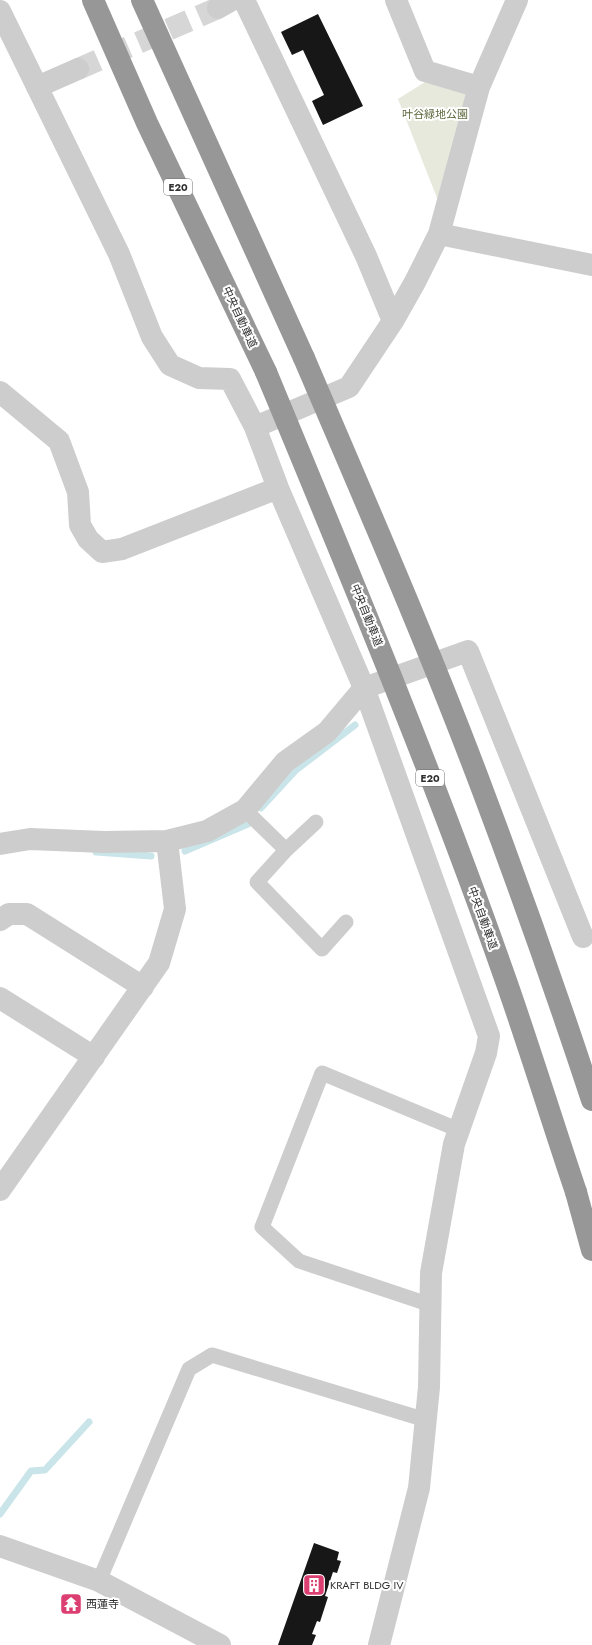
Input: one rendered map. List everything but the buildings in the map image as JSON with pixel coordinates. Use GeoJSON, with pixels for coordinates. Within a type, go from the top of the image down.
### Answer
{"type":"FeatureCollection","features":[{"type":"Feature","properties":{"kind":"highway","name":"中央自動車道"},"geometry":{"type":"LineString","coordinates":[[93,0],[148,123],[266,372],[362,602],[443,810],[505,979],[576,1192],[592,1250]]}},
{"type":"Feature","properties":{"kind":"highway"},"geometry":{"type":"LineString","coordinates":[[142,0],[304,358],[402,588],[484,793],[546,963],[592,1100]]}},
{"type":"Feature","properties":{"kind":"street"},"geometry":{"type":"LineString","coordinates":[[244,0],[366,256],[393,321]]}},
{"type":"Feature","properties":{"kind":"street"},"geometry":{"type":"LineString","coordinates":[[396,0],[425,71],[480,87]]}},
{"type":"Feature","properties":{"kind":"street"},"geometry":{"type":"LineString","coordinates":[[255,427],[349,387],[393,321],[415,282],[439,234],[480,87],[517,0]]}},
{"type":"Feature","properties":{"kind":"street"},"geometry":{"type":"LineString","coordinates":[[0,11],[119,254],[152,337],[170,365],[199,378],[230,379],[255,427],[278,488],[364,688],[489,1036],[486,1053],[454,1144],[431,1273],[429,1387],[419,1488],[380,1645]]}},
{"type":"Feature","properties":{"kind":"street"},"geometry":{"type":"LineString","coordinates":[[37,87],[78,69]]}},
{"type":"Feature","properties":{"kind":"street"},"geometry":{"type":"LineString","coordinates":[[439,234],[592,265]]}},
{"type":"Feature","properties":{"kind":"street"},"geometry":{"type":"LineString","coordinates":[[0,392],[59,441],[78,492],[80,525],[88,540],[102,552],[122,549],[278,488]]}},
{"type":"Feature","properties":{"kind":"street"},"geometry":{"type":"LineString","coordinates":[[0,844],[30,839],[104,842],[167,841],[207,831],[245,810],[285,762],[327,732],[364,688],[468,650],[583,937]]}},
{"type":"Feature","properties":{"kind":"street"},"geometry":{"type":"LineString","coordinates":[[0,1190],[51,1115],[159,963],[175,909],[167,841]]}},
{"type":"Feature","properties":{"kind":"street"},"geometry":{"type":"LineString","coordinates":[[0,920],[9,914],[27,914],[143,987]]}},
{"type":"Feature","properties":{"kind":"street"},"geometry":{"type":"LineString","coordinates":[[0,998],[94,1056]]}},
{"type":"Feature","properties":{"kind":"street"},"geometry":{"type":"LineString","coordinates":[[0,1546],[99,1581],[220,1645]]}},
{"type":"Feature","properties":{"kind":"lane"},"geometry":{"type":"LineString","coordinates":[[245,810],[286,850]]}},
{"type":"Feature","properties":{"kind":"lane"},"geometry":{"type":"LineString","coordinates":[[316,822],[286,850],[257,882],[322,949],[346,922]]}},
{"type":"Feature","properties":{"kind":"lane"},"geometry":{"type":"LineString","coordinates":[[431,1305],[299,1261],[262,1226],[322,1073],[459,1130]]}},
{"type":"Feature","properties":{"kind":"lane"},"geometry":{"type":"LineString","coordinates":[[99,1581],[189,1369],[212,1355],[426,1420]]}},
{"type":"Feature","properties":{"kind":"green space","name":"叶谷緑地公園"},"geometry":{"type":"Polygon","coordinates":[[[425,82],[471,93],[439,203],[398,99],[425,82]]]}},
{"type":"Feature","properties":{"kind":"waterway"},"geometry":{"type":"LineString","coordinates":[[261,808],[296,770],[355,725]]}},
{"type":"Feature","properties":{"kind":"waterway"},"geometry":{"type":"LineString","coordinates":[[185,851],[248,824]]}},
{"type":"Feature","properties":{"kind":"waterway"},"geometry":{"type":"LineString","coordinates":[[96,852],[151,856]]}},
{"type":"Feature","properties":{"kind":"waterway"},"geometry":{"type":"LineString","coordinates":[[0,1514],[31,1471],[45,1470],[89,1422]]}},
{"type":"Feature","properties":{"kind":"tunnel"},"geometry":{"type":"LineString","coordinates":[[78,69],[218,8]]}},
{"type":"Feature","properties":{"kind":"place","name":"KRAFT BLDG IV"},"geometry":{"type":"Point","coordinates":[314,1585]}},
{"type":"Feature","properties":{"kind":"place","name":"西蓮寺"},"geometry":{"type":"Point","coordinates":[71,1604]}}]}
